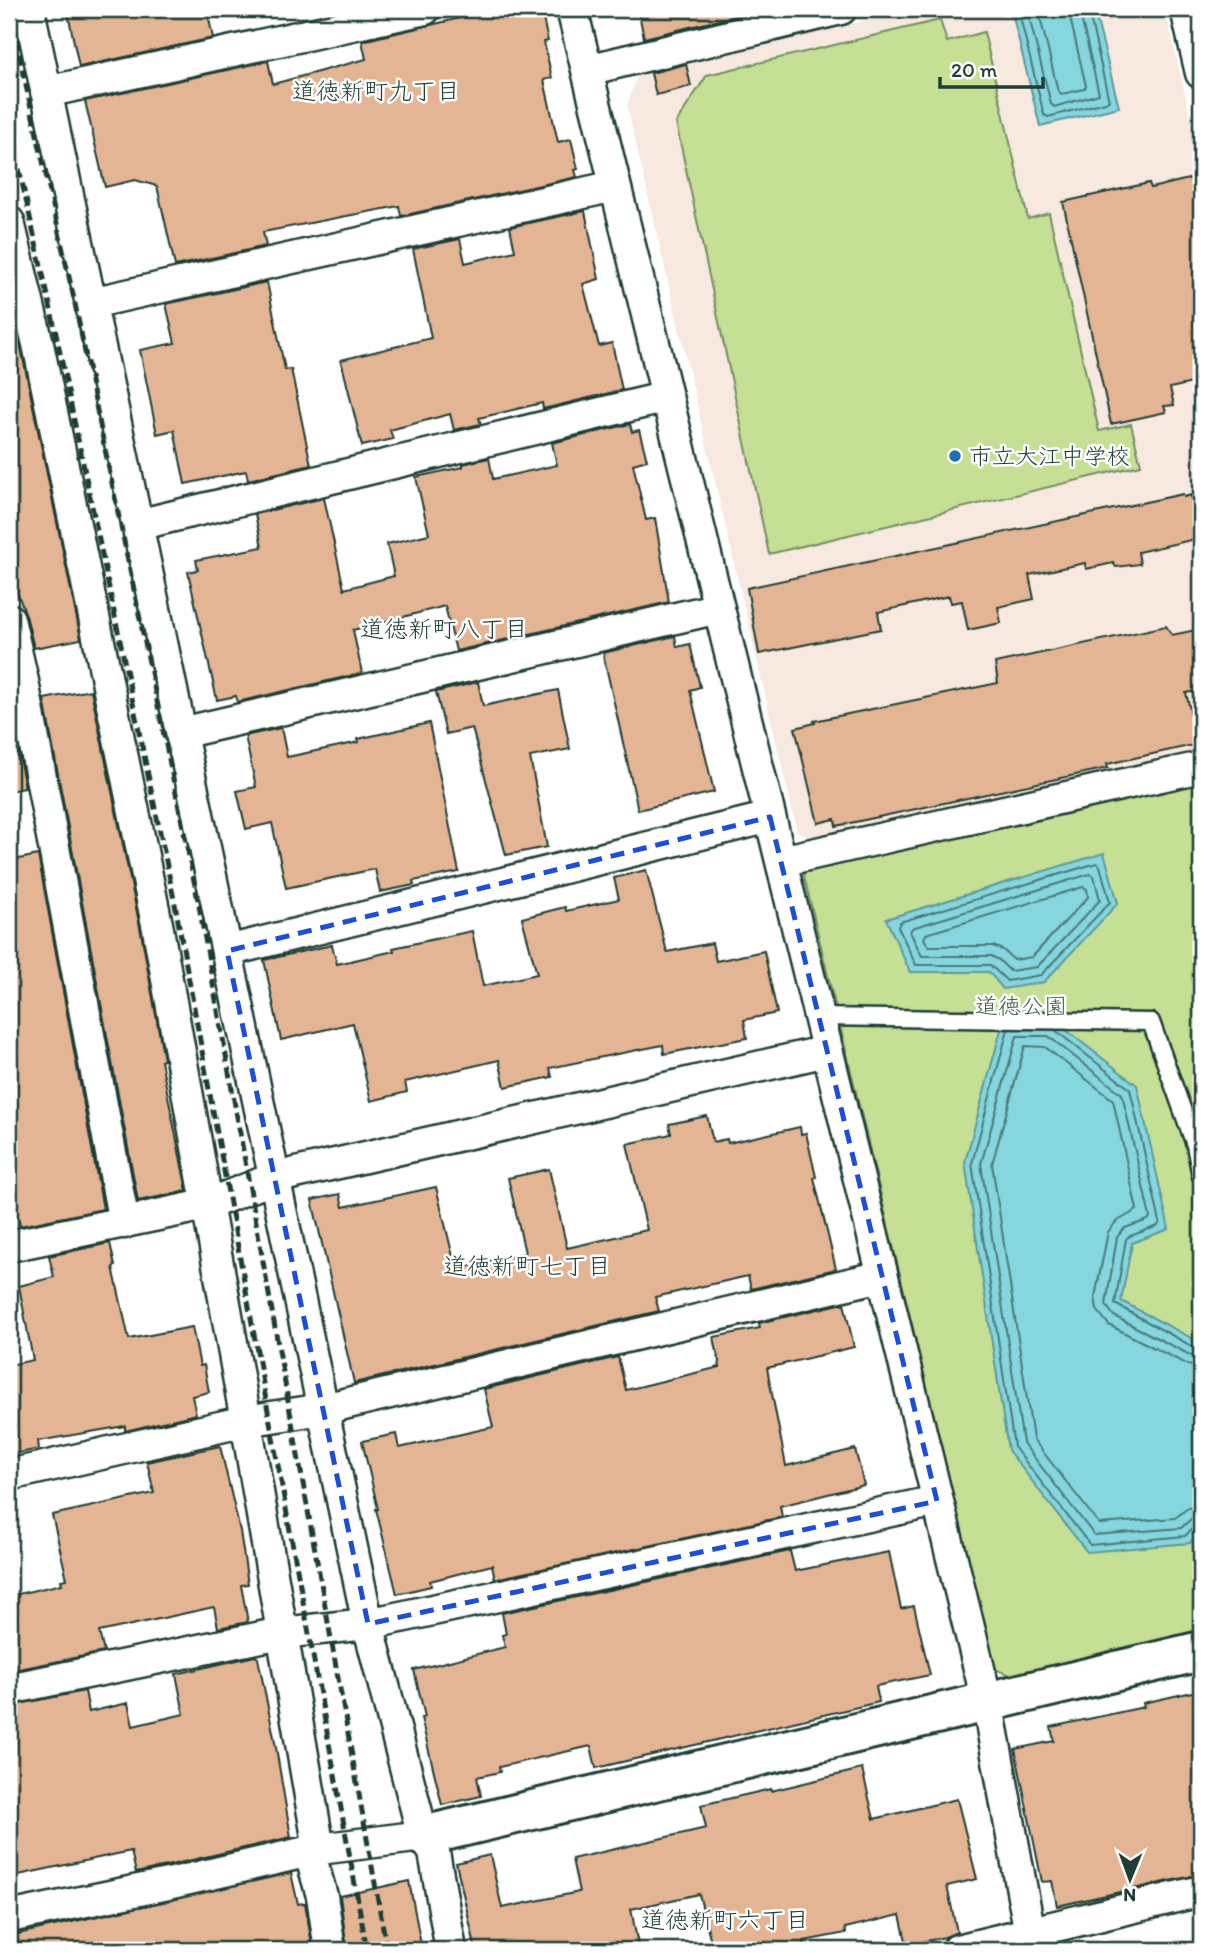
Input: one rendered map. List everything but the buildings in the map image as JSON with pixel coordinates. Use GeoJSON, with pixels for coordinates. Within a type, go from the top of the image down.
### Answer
{"type":"FeatureCollection","features":[{"type":"Feature","properties":{"kind":"street"},"geometry":{"type":"LineString","coordinates":[[29,9],[368,1625],[423,1836],[434,1852],[451,1950]]}},
{"type":"Feature","properties":{"kind":"street"},"geometry":{"type":"LineString","coordinates":[[46,92],[425,9]]}},
{"type":"Feature","properties":{"kind":"street"},"geometry":{"type":"LineString","coordinates":[[572,9],[987,1701],[1031,1942]]}},
{"type":"Feature","properties":{"kind":"street"},"geometry":{"type":"LineString","coordinates":[[587,70],[841,9]]}},
{"type":"Feature","properties":{"kind":"street"},"geometry":{"type":"LineString","coordinates":[[1186,9],[1201,73]]}},
{"type":"Feature","properties":{"kind":"street"},"geometry":{"type":"LineString","coordinates":[[91,303],[615,186]]}},
{"type":"Feature","properties":{"kind":"street"},"geometry":{"type":"LineString","coordinates":[[9,222],[38,344],[158,929],[319,1849],[312,1861],[322,1896],[330,1950]]}},
{"type":"Feature","properties":{"kind":"street"},"geometry":{"type":"LineString","coordinates":[[137,525],[667,397]]}},
{"type":"Feature","properties":{"kind":"street"},"geometry":{"type":"LineString","coordinates":[[181,733],[719,608]]}},
{"type":"Feature","properties":{"kind":"street"},"geometry":{"type":"LineString","coordinates":[[9,619],[16,682],[124,1223]]}},
{"type":"Feature","properties":{"kind":"street"},"geometry":{"type":"LineString","coordinates":[[780,861],[1201,767]]}},
{"type":"Feature","properties":{"kind":"street"},"geometry":{"type":"LineString","coordinates":[[227,951],[770,817]]}},
{"type":"Feature","properties":{"kind":"street"},"geometry":{"type":"LineString","coordinates":[[9,1246],[206,1205],[274,1178],[827,1051]]}},
{"type":"Feature","properties":{"kind":"street"},"geometry":{"type":"LineString","coordinates":[[9,1475],[246,1421],[323,1409],[882,1276]]}},
{"type":"Feature","properties":{"kind":"street"},"geometry":{"type":"LineString","coordinates":[[9,1689],[281,1633],[368,1625],[937,1501]]}},
{"type":"Feature","properties":{"kind":"street"},"geometry":{"type":"LineString","coordinates":[[9,1917],[168,1885],[319,1849],[423,1836],[1201,1651]]}},
{"type":"Feature","properties":{"kind":"street"},"geometry":{"type":"LineString","coordinates":[[957,1950],[1031,1942],[1201,1891]]}},
{"type":"Feature","properties":{"kind":"lane"},"geometry":{"type":"LineString","coordinates":[[819,1017],[1151,1022],[1198,1145],[1201,1176]]}},
{"type":"Feature","properties":{"kind":"highlighted area"},"geometry":{"type":"Polygon","coordinates":[[[770,817],[937,1501],[368,1624],[227,951],[770,817]]]}},
{"type":"Feature","properties":{"kind":"shaded area","name":"市立大江中学校"},"geometry":{"type":"Polygon","coordinates":[[[916,9],[1165,9],[1201,162],[1201,750],[810,838],[797,831],[627,106],[638,72],[916,9]]]}},
{"type":"Feature","properties":{"kind":"green space"},"geometry":{"type":"Polygon","coordinates":[[[940,20],[947,42],[984,32],[1028,219],[1049,213],[1099,431],[1131,424],[1141,465],[769,554],[676,123],[707,75],[940,20]]]}},
{"type":"Feature","properties":{"kind":"green space","name":"道徳公園"},"geometry":{"type":"Polygon","coordinates":[[[1201,780],[1201,1640],[1014,1677],[995,1669],[802,868],[1201,780]]]}},
{"type":"Feature","properties":{"kind":"water"},"geometry":{"type":"Polygon","coordinates":[[[1011,9],[1094,9],[1119,107],[1040,126],[1011,9]]]}},
{"type":"Feature","properties":{"kind":"water"},"geometry":{"type":"Polygon","coordinates":[[[1104,853],[1118,903],[1044,982],[1003,989],[989,972],[910,972],[886,919],[1104,853]]]}},
{"type":"Feature","properties":{"kind":"water"},"geometry":{"type":"Polygon","coordinates":[[[1004,1019],[1053,1020],[1137,1085],[1169,1229],[1132,1243],[1121,1301],[1201,1343],[1201,1529],[1190,1543],[1087,1552],[1008,1450],[965,1162],[1004,1019]]]}},
{"type":"Feature","properties":{"kind":"railway"},"geometry":{"type":"LineString","coordinates":[[9,10],[74,299],[198,900],[387,1950]]}},
{"type":"Feature","properties":{"kind":"railway"},"geometry":{"type":"LineString","coordinates":[[9,125],[50,305],[175,904],[367,1950]]}},
{"type":"Feature","properties":{"kind":"place","name":"市立大江中学校"},"geometry":{"type":"Point","coordinates":[955,456]}},
{"type":"Feature","properties":{"kind":"district","name":"道徳新町九丁目"},"geometry":{"type":"Point","coordinates":[376,91]}},
{"type":"Feature","properties":{"kind":"district","name":"道徳新町八丁目"},"geometry":{"type":"Point","coordinates":[444,629]}},
{"type":"Feature","properties":{"kind":"district","name":"道徳新町七丁目"},"geometry":{"type":"Point","coordinates":[527,1266]}},
{"type":"Feature","properties":{"kind":"district","name":"道徳新町六丁目"},"geometry":{"type":"Point","coordinates":[725,1920]}}]}
